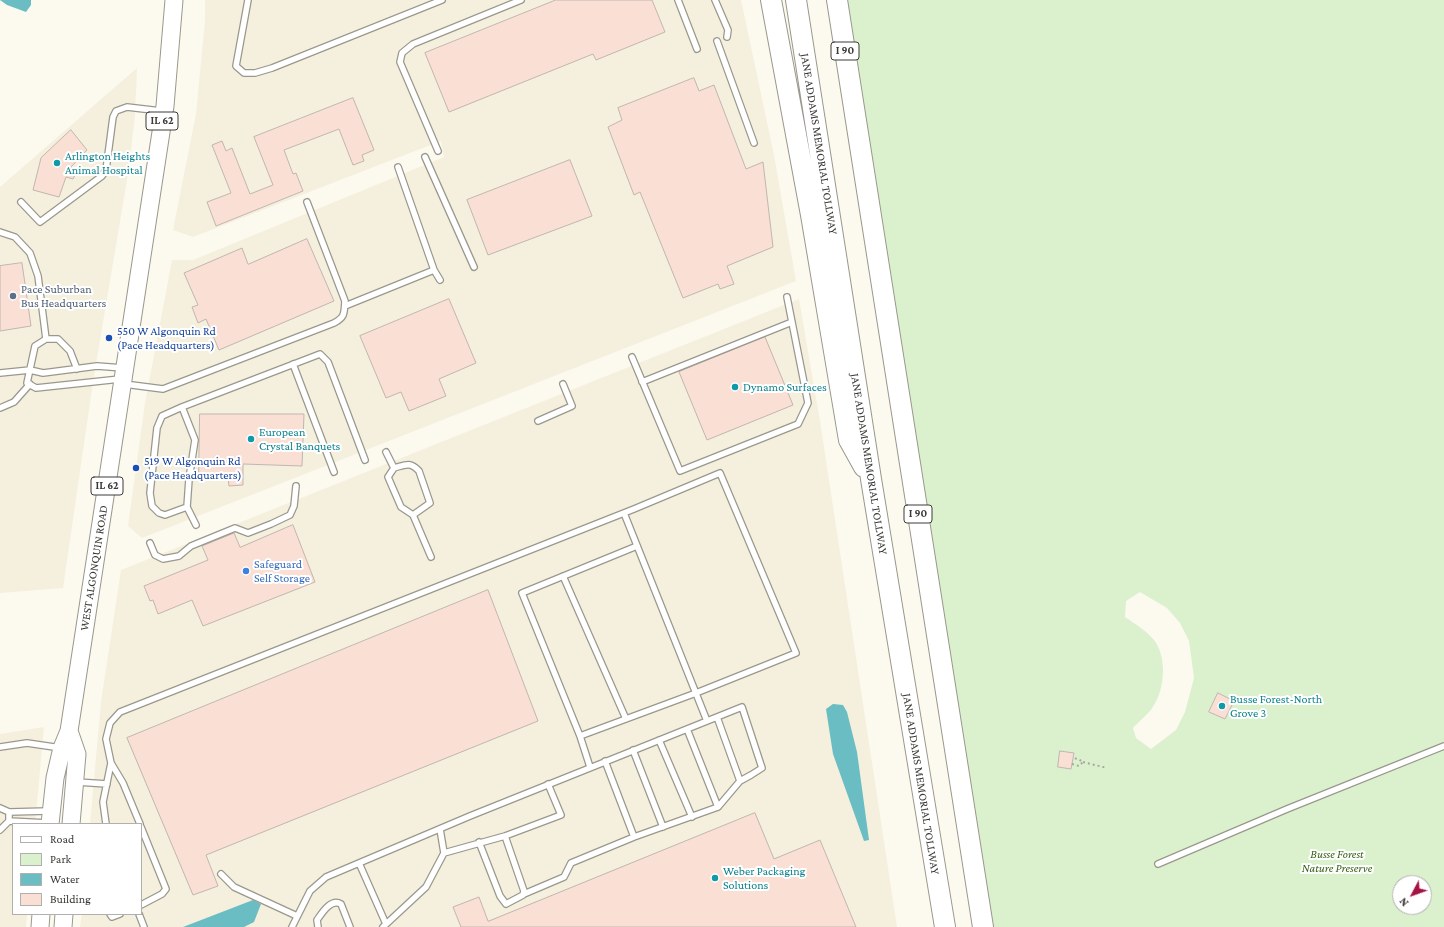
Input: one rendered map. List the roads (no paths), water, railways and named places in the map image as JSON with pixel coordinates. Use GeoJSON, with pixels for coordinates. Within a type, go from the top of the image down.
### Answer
{"type":"FeatureCollection","features":[{"type":"Feature","properties":{"kind":"highway"},"geometry":{"type":"LineString","coordinates":[[771,0],[811,215],[849,440],[871,479]]}},
{"type":"Feature","properties":{"kind":"highway","name":"JANE ADDAMS MEMORIAL TOLLWAY"},"geometry":{"type":"LineString","coordinates":[[796,0],[871,479],[945,927]]}},
{"type":"Feature","properties":{"kind":"highway","name":"I 90"},"geometry":{"type":"LineString","coordinates":[[837,0],[983,927]]}},
{"type":"Feature","properties":{"kind":"main road","name":"WEST ALGONQUIN ROAD"},"geometry":{"type":"LineString","coordinates":[[51,819],[55,778],[62,748],[69,731],[164,112],[174,0]]}},
{"type":"Feature","properties":{"kind":"main road","name":"WEST ALGONQUIN ROAD"},"geometry":{"type":"LineString","coordinates":[[69,731],[77,754],[71,823]]}},
{"type":"Feature","properties":{"kind":"main road"},"geometry":{"type":"LineString","coordinates":[[40,927],[41,915]]}},
{"type":"Feature","properties":{"kind":"main road"},"geometry":{"type":"LineString","coordinates":[[63,927],[64,915]]}},
{"type":"Feature","properties":{"kind":"lane"},"geometry":{"type":"LineString","coordinates":[[248,0],[236,66],[244,73],[272,68],[431,2],[442,0]]}},
{"type":"Feature","properties":{"kind":"lane"},"geometry":{"type":"LineString","coordinates":[[438,151],[400,62],[402,53],[413,44],[521,0]]}},
{"type":"Feature","properties":{"kind":"lane"},"geometry":{"type":"LineString","coordinates":[[678,0],[698,49]]}},
{"type":"Feature","properties":{"kind":"lane"},"geometry":{"type":"LineString","coordinates":[[715,0],[728,30],[727,37]]}},
{"type":"Feature","properties":{"kind":"lane"},"geometry":{"type":"LineString","coordinates":[[717,41],[754,143]]}},
{"type":"Feature","properties":{"kind":"lane"},"geometry":{"type":"LineString","coordinates":[[21,202],[40,222],[102,176],[106,170],[113,117],[116,111],[127,107],[164,112]]}},
{"type":"Feature","properties":{"kind":"lane"},"geometry":{"type":"LineString","coordinates":[[426,157],[474,267]]}},
{"type":"Feature","properties":{"kind":"lane"},"geometry":{"type":"LineString","coordinates":[[398,167],[434,270],[440,280]]}},
{"type":"Feature","properties":{"kind":"lane"},"geometry":{"type":"LineString","coordinates":[[0,373],[30,370],[42,373],[97,366],[123,377],[163,389],[334,323],[341,319],[345,312],[345,301],[307,202]]}},
{"type":"Feature","properties":{"kind":"lane"},"geometry":{"type":"LineString","coordinates":[[0,232],[15,237],[30,253],[38,276],[46,339]]}},
{"type":"Feature","properties":{"kind":"lane"},"geometry":{"type":"LineString","coordinates":[[345,306],[434,270]]}},
{"type":"Feature","properties":{"kind":"lane"},"geometry":{"type":"LineString","coordinates":[[632,357],[680,471],[798,424],[808,403],[787,297]]}},
{"type":"Feature","properties":{"kind":"lane"},"geometry":{"type":"LineString","coordinates":[[642,382],[792,322]]}},
{"type":"Feature","properties":{"kind":"lane"},"geometry":{"type":"LineString","coordinates":[[0,408],[14,402],[28,384],[35,346],[46,339],[58,339],[70,351],[77,369]]}},
{"type":"Feature","properties":{"kind":"lane"},"geometry":{"type":"LineString","coordinates":[[188,507],[165,515],[159,513],[152,506],[150,493],[157,428],[162,416],[320,354],[328,362],[366,460]]}},
{"type":"Feature","properties":{"kind":"lane"},"geometry":{"type":"LineString","coordinates":[[293,364],[334,472]]}},
{"type":"Feature","properties":{"kind":"lane"},"geometry":{"type":"LineString","coordinates":[[28,384],[36,388],[123,377]]}},
{"type":"Feature","properties":{"kind":"lane"},"geometry":{"type":"LineString","coordinates":[[538,422],[572,406],[563,384]]}},
{"type":"Feature","properties":{"kind":"lane"},"geometry":{"type":"LineString","coordinates":[[182,407],[195,440],[188,507],[196,525]]}},
{"type":"Feature","properties":{"kind":"lane"},"geometry":{"type":"LineString","coordinates":[[386,452],[394,468]]}},
{"type":"Feature","properties":{"kind":"lane"},"geometry":{"type":"LineString","coordinates":[[413,515],[430,503],[419,471],[416,467],[407,464],[394,468],[388,477],[401,507],[413,515],[431,557]]}},
{"type":"Feature","properties":{"kind":"lane"},"geometry":{"type":"LineString","coordinates":[[140,823],[123,783],[111,763],[106,739],[110,723],[120,712],[624,513],[720,473],[796,653],[696,693],[580,736]]}},
{"type":"Feature","properties":{"kind":"lane"},"geometry":{"type":"LineString","coordinates":[[150,543],[155,555],[163,560],[179,556],[191,546],[235,528],[248,533],[290,515],[294,506],[296,486]]}},
{"type":"Feature","properties":{"kind":"lane"},"geometry":{"type":"LineString","coordinates":[[624,513],[707,721]]}},
{"type":"Feature","properties":{"kind":"lane"},"geometry":{"type":"LineString","coordinates":[[590,767],[580,736],[522,592],[638,546]]}},
{"type":"Feature","properties":{"kind":"lane"},"geometry":{"type":"LineString","coordinates":[[563,576],[626,719]]}},
{"type":"Feature","properties":{"kind":"lane"},"geometry":{"type":"LineString","coordinates":[[292,927],[310,891],[326,877],[440,828],[742,707],[762,768],[740,781],[718,807],[634,837],[570,863],[564,877],[524,894],[506,904],[500,896],[479,842]]}},
{"type":"Feature","properties":{"kind":"lane"},"geometry":{"type":"LineString","coordinates":[[717,717],[740,781]]}},
{"type":"Feature","properties":{"kind":"lane"},"geometry":{"type":"LineString","coordinates":[[687,729],[718,807]]}},
{"type":"Feature","properties":{"kind":"lane"},"geometry":{"type":"LineString","coordinates":[[659,740],[692,817]]}},
{"type":"Feature","properties":{"kind":"lane"},"geometry":{"type":"LineString","coordinates":[[0,747],[26,743],[62,748]]}},
{"type":"Feature","properties":{"kind":"lane"},"geometry":{"type":"LineString","coordinates":[[1158,864],[1287,809],[1444,746]]}},
{"type":"Feature","properties":{"kind":"lane"},"geometry":{"type":"LineString","coordinates":[[633,750],[663,827]]}},
{"type":"Feature","properties":{"kind":"lane"},"geometry":{"type":"LineString","coordinates":[[605,761],[634,837]]}},
{"type":"Feature","properties":{"kind":"lane"},"geometry":{"type":"LineString","coordinates":[[106,823],[103,802],[111,763]]}},
{"type":"Feature","properties":{"kind":"lane"},"geometry":{"type":"LineString","coordinates":[[75,782],[107,784]]}},
{"type":"Feature","properties":{"kind":"lane"},"geometry":{"type":"LineString","coordinates":[[444,853],[479,842],[505,836],[561,815],[548,784]]}},
{"type":"Feature","properties":{"kind":"lane"},"geometry":{"type":"LineString","coordinates":[[0,808],[9,812],[51,819]]}},
{"type":"Feature","properties":{"kind":"lane"},"geometry":{"type":"LineString","coordinates":[[9,812],[9,821]]}},
{"type":"Feature","properties":{"kind":"lane"},"geometry":{"type":"LineString","coordinates":[[0,830],[9,821],[51,819]]}},
{"type":"Feature","properties":{"kind":"lane"},"geometry":{"type":"LineString","coordinates":[[359,863],[385,925],[426,887],[444,853],[440,828]]}},
{"type":"Feature","properties":{"kind":"lane"},"geometry":{"type":"LineString","coordinates":[[142,829],[166,889],[162,894],[142,904]]}},
{"type":"Feature","properties":{"kind":"lane"},"geometry":{"type":"LineString","coordinates":[[505,836],[523,884],[524,894]]}},
{"type":"Feature","properties":{"kind":"lane"},"geometry":{"type":"LineString","coordinates":[[221,874],[234,887],[297,916]]}},
{"type":"Feature","properties":{"kind":"lane"},"geometry":{"type":"LineString","coordinates":[[318,927],[317,920],[322,912],[333,903],[338,902],[341,904],[350,927]]}},
{"type":"Feature","properties":{"kind":"lane"},"geometry":{"type":"LineString","coordinates":[[139,915],[144,927]]}},
{"type":"Feature","properties":{"kind":"water"},"geometry":{"type":"Polygon","coordinates":[[[0,0],[31,0],[31,5],[26,12],[7,5],[0,0]]]}},
{"type":"Feature","properties":{"kind":"water"},"geometry":{"type":"Polygon","coordinates":[[[833,704],[843,705],[847,712],[857,752],[869,840],[864,841],[833,754],[826,709],[833,704]]]}},
{"type":"Feature","properties":{"kind":"water"},"geometry":{"type":"Polygon","coordinates":[[[253,900],[261,904],[254,922],[244,927],[183,927],[253,900]]]}},
{"type":"Feature","properties":{"kind":"place","name":"Arlington Heights Animal Hospital"},"geometry":{"type":"Point","coordinates":[57,163]}},
{"type":"Feature","properties":{"kind":"place","name":"Pace Suburban Bus Headquarters"},"geometry":{"type":"Point","coordinates":[13,296]}},
{"type":"Feature","properties":{"kind":"place","name":"550 W Algonquin Rd (Pace Headquarters)"},"geometry":{"type":"Point","coordinates":[109,338]}},
{"type":"Feature","properties":{"kind":"place","name":"Dynamo Surfaces"},"geometry":{"type":"Point","coordinates":[735,387]}},
{"type":"Feature","properties":{"kind":"place","name":"European Crystal Banquets"},"geometry":{"type":"Point","coordinates":[251,439]}},
{"type":"Feature","properties":{"kind":"place","name":"519 W Algonquin Rd (Pace Headquarters)"},"geometry":{"type":"Point","coordinates":[136,468]}},
{"type":"Feature","properties":{"kind":"place","name":"Safeguard Self Storage"},"geometry":{"type":"Point","coordinates":[246,571]}},
{"type":"Feature","properties":{"kind":"place","name":"Busse Forest-North Grove 3"},"geometry":{"type":"Point","coordinates":[1222,706]}},
{"type":"Feature","properties":{"kind":"place","name":"Weber Packaging Solutions"},"geometry":{"type":"Point","coordinates":[715,878]}},
{"type":"Feature","properties":{"kind":"park label","name":"Busse Forest Nature Preserve"},"geometry":{"type":"Point","coordinates":[1337,861]}}]}
